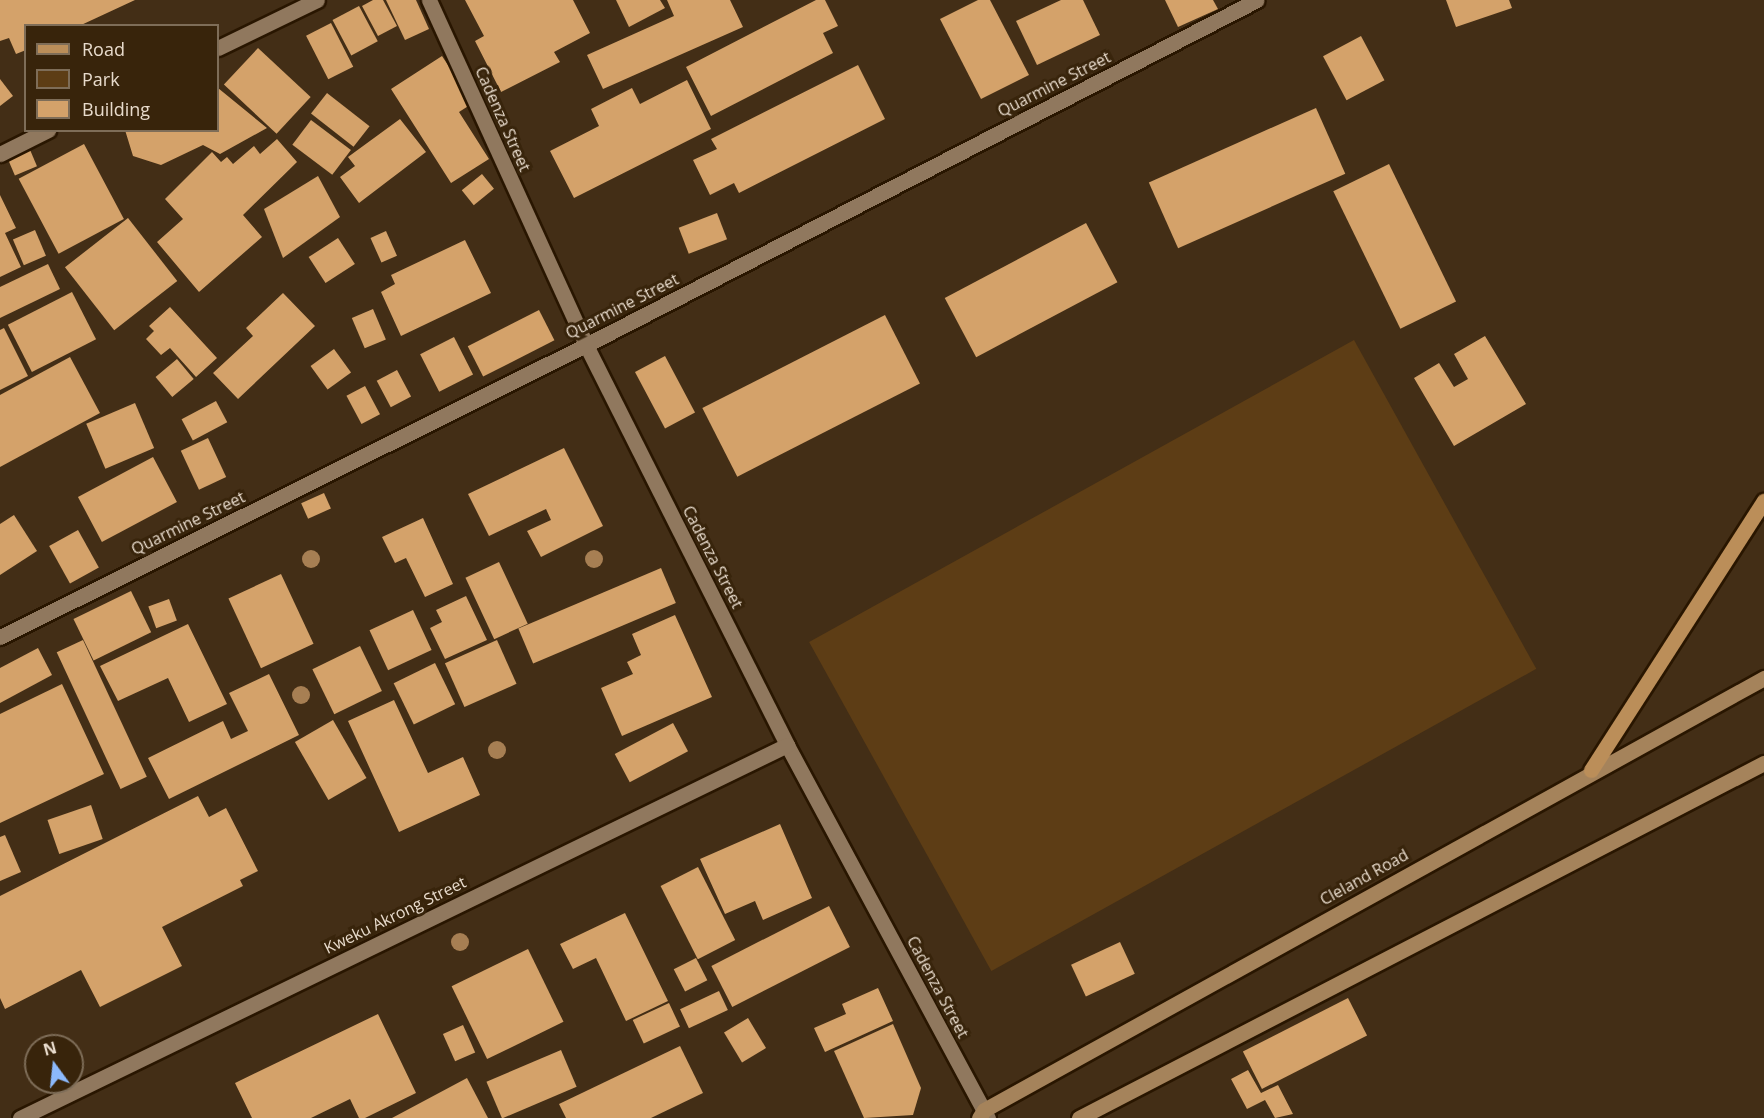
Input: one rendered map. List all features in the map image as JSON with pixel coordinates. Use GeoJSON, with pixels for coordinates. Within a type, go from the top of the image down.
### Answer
{"type":"FeatureCollection","features":[{"type":"Feature","properties":{"kind":"main road"},"geometry":{"type":"LineString","coordinates":[[1591,770],[1764,501]]}},
{"type":"Feature","properties":{"kind":"main road","name":"Cleland Road"},"geometry":{"type":"LineString","coordinates":[[984,1115],[1591,770],[1764,678]]}},
{"type":"Feature","properties":{"kind":"main road"},"geometry":{"type":"LineString","coordinates":[[1078,1118],[1764,764]]}},
{"type":"Feature","properties":{"kind":"street"},"geometry":{"type":"LineString","coordinates":[[219,48],[317,0]]}},
{"type":"Feature","properties":{"kind":"street","name":"Cadenza Street"},"geometry":{"type":"LineString","coordinates":[[429,0],[586,345],[787,745],[984,1115]]}},
{"type":"Feature","properties":{"kind":"street","name":"Quarmine Street"},"geometry":{"type":"LineString","coordinates":[[0,637],[586,345],[1257,0]]}},
{"type":"Feature","properties":{"kind":"street"},"geometry":{"type":"LineString","coordinates":[[0,154],[44,132]]}},
{"type":"Feature","properties":{"kind":"street","name":"Kweku Akrong Street"},"geometry":{"type":"LineString","coordinates":[[20,1118],[787,745]]}},
{"type":"Feature","properties":{"kind":"green space"},"geometry":{"type":"Polygon","coordinates":[[[1354,340],[1536,669],[991,971],[809,642],[1354,340]]]}},
{"type":"Feature","properties":{"kind":"building"},"geometry":{"type":"Polygon","coordinates":[[[0,0],[135,0],[83,24],[24,24],[24,51],[16,54],[9,38],[0,41],[0,0]]]}},
{"type":"Feature","properties":{"kind":"building"},"geometry":{"type":"Polygon","coordinates":[[[373,0],[383,0],[397,26],[378,36],[362,6],[373,0]]]}},
{"type":"Feature","properties":{"kind":"building"},"geometry":{"type":"Polygon","coordinates":[[[386,0],[416,0],[429,29],[405,40],[386,0]]]}},
{"type":"Feature","properties":{"kind":"building"},"geometry":{"type":"Polygon","coordinates":[[[465,0],[573,0],[590,33],[554,52],[560,62],[501,92],[475,41],[484,36],[465,0]]]}},
{"type":"Feature","properties":{"kind":"building"},"geometry":{"type":"Polygon","coordinates":[[[616,0],[660,0],[665,8],[629,27],[616,0]]]}},
{"type":"Feature","properties":{"kind":"building"},"geometry":{"type":"Polygon","coordinates":[[[667,0],[730,0],[743,27],[603,89],[587,55],[674,16],[667,0]]]}},
{"type":"Feature","properties":{"kind":"building"},"geometry":{"type":"Polygon","coordinates":[[[816,0],[825,0],[838,26],[823,33],[833,53],[711,116],[686,67],[816,0]]]}},
{"type":"Feature","properties":{"kind":"building"},"geometry":{"type":"Polygon","coordinates":[[[978,0],[990,0],[1029,75],[981,99],[940,19],[978,0]]]}},
{"type":"Feature","properties":{"kind":"building"},"geometry":{"type":"Polygon","coordinates":[[[1061,0],[1083,0],[1100,35],[1037,65],[1016,21],[1061,0]]]}},
{"type":"Feature","properties":{"kind":"building"},"geometry":{"type":"Polygon","coordinates":[[[1165,0],[1213,0],[1218,9],[1178,27],[1165,0]]]}},
{"type":"Feature","properties":{"kind":"building"},"geometry":{"type":"Polygon","coordinates":[[[1446,0],[1509,0],[1512,8],[1456,27],[1446,0]]]}},
{"type":"Feature","properties":{"kind":"building"},"geometry":{"type":"Polygon","coordinates":[[[359,6],[378,41],[351,55],[333,20],[359,6]]]}},
{"type":"Feature","properties":{"kind":"building"},"geometry":{"type":"Polygon","coordinates":[[[331,23],[353,67],[328,79],[306,36],[331,23]]]}},
{"type":"Feature","properties":{"kind":"building"},"geometry":{"type":"Polygon","coordinates":[[[1361,36],[1384,80],[1347,100],[1323,56],[1361,36]]]}},
{"type":"Feature","properties":{"kind":"building"},"geometry":{"type":"Polygon","coordinates":[[[258,48],[311,97],[277,134],[224,85],[258,48]]]}},
{"type":"Feature","properties":{"kind":"building"},"geometry":{"type":"Polygon","coordinates":[[[442,56],[473,103],[459,112],[489,159],[451,183],[391,89],[442,56]]]}},
{"type":"Feature","properties":{"kind":"building"},"geometry":{"type":"Polygon","coordinates":[[[858,65],[885,119],[739,193],[734,183],[710,195],[693,160],[717,149],[711,139],[858,65]]]}},
{"type":"Feature","properties":{"kind":"building"},"geometry":{"type":"Polygon","coordinates":[[[0,79],[13,96],[0,106],[0,79]]]}},
{"type":"Feature","properties":{"kind":"building"},"geometry":{"type":"Polygon","coordinates":[[[687,80],[711,129],[574,198],[550,151],[599,126],[591,109],[632,88],[640,104],[687,80]]]}},
{"type":"Feature","properties":{"kind":"building"},"geometry":{"type":"Polygon","coordinates":[[[219,89],[267,128],[220,154],[203,145],[161,165],[133,156],[126,132],[219,132],[219,89]]]}},
{"type":"Feature","properties":{"kind":"building"},"geometry":{"type":"Polygon","coordinates":[[[327,93],[370,126],[354,147],[311,113],[327,93]]]}},
{"type":"Feature","properties":{"kind":"building"},"geometry":{"type":"Polygon","coordinates":[[[1316,108],[1345,174],[1178,248],[1149,182],[1316,108]]]}},
{"type":"Feature","properties":{"kind":"building"},"geometry":{"type":"Polygon","coordinates":[[[400,119],[426,152],[359,203],[340,177],[355,166],[348,157],[400,119]]]}},
{"type":"Feature","properties":{"kind":"building"},"geometry":{"type":"Polygon","coordinates":[[[311,120],[351,150],[332,175],[292,145],[311,120]]]}},
{"type":"Feature","properties":{"kind":"building"},"geometry":{"type":"Polygon","coordinates":[[[277,139],[297,162],[243,215],[262,237],[199,292],[157,242],[183,219],[165,199],[212,152],[221,162],[227,157],[233,164],[254,146],[260,154],[277,139]]]}},
{"type":"Feature","properties":{"kind":"building"},"geometry":{"type":"Polygon","coordinates":[[[84,144],[124,219],[59,254],[19,179],[84,144]]]}},
{"type":"Feature","properties":{"kind":"building"},"geometry":{"type":"Polygon","coordinates":[[[28,145],[37,166],[15,176],[6,154],[28,145]]]}},
{"type":"Feature","properties":{"kind":"building"},"geometry":{"type":"Polygon","coordinates":[[[1389,164],[1456,302],[1400,329],[1333,191],[1389,164]]]}},
{"type":"Feature","properties":{"kind":"building"},"geometry":{"type":"Polygon","coordinates":[[[482,174],[494,189],[474,205],[462,190],[482,174]]]}},
{"type":"Feature","properties":{"kind":"building"},"geometry":{"type":"Polygon","coordinates":[[[318,176],[340,217],[283,258],[264,209],[318,176]]]}},
{"type":"Feature","properties":{"kind":"building"},"geometry":{"type":"Polygon","coordinates":[[[0,195],[16,228],[5,233],[21,267],[0,277],[0,195]]]}},
{"type":"Feature","properties":{"kind":"building"},"geometry":{"type":"Polygon","coordinates":[[[717,213],[727,239],[689,254],[679,228],[717,213]]]}},
{"type":"Feature","properties":{"kind":"building"},"geometry":{"type":"Polygon","coordinates":[[[128,218],[177,281],[114,330],[65,267],[128,218]]]}},
{"type":"Feature","properties":{"kind":"building"},"geometry":{"type":"Polygon","coordinates":[[[1086,223],[1117,282],[976,357],[945,298],[1086,223]]]}},
{"type":"Feature","properties":{"kind":"building"},"geometry":{"type":"Polygon","coordinates":[[[35,230],[46,256],[24,265],[13,239],[35,230]]]}},
{"type":"Feature","properties":{"kind":"building"},"geometry":{"type":"Polygon","coordinates":[[[386,231],[397,256],[381,263],[370,238],[386,231]]]}},
{"type":"Feature","properties":{"kind":"building"},"geometry":{"type":"Polygon","coordinates":[[[338,238],[355,264],[326,283],[309,257],[338,238]]]}},
{"type":"Feature","properties":{"kind":"building"},"geometry":{"type":"Polygon","coordinates":[[[465,240],[491,293],[401,336],[381,292],[395,284],[391,275],[465,240]]]}},
{"type":"Feature","properties":{"kind":"building"},"geometry":{"type":"Polygon","coordinates":[[[48,264],[60,289],[0,318],[0,287],[48,264]]]}},
{"type":"Feature","properties":{"kind":"building"},"geometry":{"type":"Polygon","coordinates":[[[72,292],[96,339],[32,372],[8,325],[72,292]]]}},
{"type":"Feature","properties":{"kind":"building"},"geometry":{"type":"Polygon","coordinates":[[[283,293],[315,326],[238,399],[213,373],[253,336],[246,328],[283,293]]]}},
{"type":"Feature","properties":{"kind":"building"},"geometry":{"type":"Polygon","coordinates":[[[170,307],[217,358],[196,377],[170,348],[161,355],[146,339],[154,331],[149,326],[170,307]]]}},
{"type":"Feature","properties":{"kind":"building"},"geometry":{"type":"Polygon","coordinates":[[[373,309],[386,339],[365,348],[352,318],[373,309]]]}},
{"type":"Feature","properties":{"kind":"building"},"geometry":{"type":"Polygon","coordinates":[[[539,310],[554,340],[483,377],[468,346],[539,310]]]}},
{"type":"Feature","properties":{"kind":"building"},"geometry":{"type":"Polygon","coordinates":[[[885,315],[920,384],[737,477],[702,408],[885,315]]]}},
{"type":"Feature","properties":{"kind":"building"},"geometry":{"type":"Polygon","coordinates":[[[4,328],[28,376],[0,390],[0,330],[4,328]]]}},
{"type":"Feature","properties":{"kind":"building"},"geometry":{"type":"Polygon","coordinates":[[[1485,336],[1526,404],[1454,446],[1414,378],[1439,363],[1454,387],[1468,379],[1454,354],[1485,336]]]}},
{"type":"Feature","properties":{"kind":"building"},"geometry":{"type":"Polygon","coordinates":[[[454,337],[473,374],[439,392],[420,354],[454,337]]]}},
{"type":"Feature","properties":{"kind":"building"},"geometry":{"type":"Polygon","coordinates":[[[334,349],[351,372],[328,390],[311,366],[334,349]]]}},
{"type":"Feature","properties":{"kind":"building"},"geometry":{"type":"Polygon","coordinates":[[[665,356],[695,413],[665,428],[635,372],[665,356]]]}},
{"type":"Feature","properties":{"kind":"building"},"geometry":{"type":"Polygon","coordinates":[[[70,357],[100,413],[0,467],[0,395],[70,357]]]}},
{"type":"Feature","properties":{"kind":"building"},"geometry":{"type":"Polygon","coordinates":[[[177,359],[194,379],[172,397],[156,377],[177,359]]]}},
{"type":"Feature","properties":{"kind":"building"},"geometry":{"type":"Polygon","coordinates":[[[397,370],[411,396],[391,407],[377,381],[397,370]]]}},
{"type":"Feature","properties":{"kind":"building"},"geometry":{"type":"Polygon","coordinates":[[[365,386],[380,414],[361,424],[346,396],[365,386]]]}},
{"type":"Feature","properties":{"kind":"building"},"geometry":{"type":"Polygon","coordinates":[[[216,401],[227,422],[193,441],[182,419],[216,401]]]}},
{"type":"Feature","properties":{"kind":"building"},"geometry":{"type":"Polygon","coordinates":[[[135,403],[154,448],[105,469],[86,424],[135,403]]]}},
{"type":"Feature","properties":{"kind":"building"},"geometry":{"type":"Polygon","coordinates":[[[208,438],[226,477],[199,490],[181,451],[208,438]]]}},
{"type":"Feature","properties":{"kind":"building"},"geometry":{"type":"Polygon","coordinates":[[[564,448],[603,526],[541,557],[527,531],[551,520],[546,509],[489,536],[468,494],[564,448]]]}},
{"type":"Feature","properties":{"kind":"building"},"geometry":{"type":"Polygon","coordinates":[[[153,457],[177,502],[102,542],[78,497],[153,457]]]}},
{"type":"Feature","properties":{"kind":"building"},"geometry":{"type":"Polygon","coordinates":[[[324,493],[331,509],[308,519],[301,503],[324,493]]]}},
{"type":"Feature","properties":{"kind":"building"},"geometry":{"type":"Polygon","coordinates":[[[14,515],[37,551],[0,575],[0,524],[14,515]]]}},
{"type":"Feature","properties":{"kind":"building"},"geometry":{"type":"Polygon","coordinates":[[[423,518],[453,584],[425,597],[406,558],[395,563],[382,537],[423,518]]]}},
{"type":"Feature","properties":{"kind":"building"},"geometry":{"type":"Polygon","coordinates":[[[78,530],[99,568],[70,584],[49,546],[78,530]]]}},
{"type":"Feature","properties":{"kind":"building"},"geometry":{"type":"Polygon","coordinates":[[[499,562],[528,624],[494,639],[465,578],[499,562]]]}},
{"type":"Feature","properties":{"kind":"building"},"geometry":{"type":"Polygon","coordinates":[[[661,568],[676,603],[533,664],[518,629],[661,568]]]}},
{"type":"Feature","properties":{"kind":"building"},"geometry":{"type":"Polygon","coordinates":[[[281,574],[314,644],[261,668],[228,599],[281,574]]]}},
{"type":"Feature","properties":{"kind":"building"},"geometry":{"type":"Polygon","coordinates":[[[131,591],[151,632],[94,660],[73,619],[131,591]]]}},
{"type":"Feature","properties":{"kind":"building"},"geometry":{"type":"Polygon","coordinates":[[[466,596],[487,640],[445,659],[430,628],[442,622],[436,610],[466,596]]]}},
{"type":"Feature","properties":{"kind":"building"},"geometry":{"type":"Polygon","coordinates":[[[169,599],[177,621],[156,628],[148,607],[169,599]]]}},
{"type":"Feature","properties":{"kind":"building"},"geometry":{"type":"Polygon","coordinates":[[[413,610],[432,650],[388,670],[369,630],[413,610]]]}},
{"type":"Feature","properties":{"kind":"building"},"geometry":{"type":"Polygon","coordinates":[[[675,615],[712,697],[622,736],[601,688],[633,674],[627,662],[641,655],[632,634],[675,615]]]}},
{"type":"Feature","properties":{"kind":"building"},"geometry":{"type":"Polygon","coordinates":[[[188,624],[227,704],[189,722],[168,678],[118,701],[100,666],[188,624]]]}},
{"type":"Feature","properties":{"kind":"building"},"geometry":{"type":"Polygon","coordinates":[[[83,640],[147,777],[121,789],[57,652],[83,640]]]}},
{"type":"Feature","properties":{"kind":"building"},"geometry":{"type":"Polygon","coordinates":[[[497,640],[517,684],[464,707],[445,663],[497,640]]]}},
{"type":"Feature","properties":{"kind":"building"},"geometry":{"type":"Polygon","coordinates":[[[360,646],[382,691],[334,714],[312,669],[360,646]]]}},
{"type":"Feature","properties":{"kind":"building"},"geometry":{"type":"Polygon","coordinates":[[[38,648],[52,675],[0,703],[0,668],[38,648]]]}},
{"type":"Feature","properties":{"kind":"building"},"geometry":{"type":"Polygon","coordinates":[[[435,663],[455,704],[414,725],[394,683],[435,663]]]}},
{"type":"Feature","properties":{"kind":"building"},"geometry":{"type":"Polygon","coordinates":[[[269,674],[299,735],[169,799],[148,758],[223,721],[231,739],[248,731],[229,693],[269,674]]]}},
{"type":"Feature","properties":{"kind":"building"},"geometry":{"type":"Polygon","coordinates":[[[62,684],[104,774],[0,823],[0,714],[62,684]]]}},
{"type":"Feature","properties":{"kind":"building"},"geometry":{"type":"Polygon","coordinates":[[[394,700],[428,773],[463,757],[480,795],[399,832],[348,721],[394,700]]]}},
{"type":"Feature","properties":{"kind":"building"},"geometry":{"type":"Polygon","coordinates":[[[333,720],[367,778],[328,800],[295,742],[333,720]]]}},
{"type":"Feature","properties":{"kind":"building"},"geometry":{"type":"Polygon","coordinates":[[[673,723],[688,751],[630,782],[615,754],[673,723]]]}},
{"type":"Feature","properties":{"kind":"building"},"geometry":{"type":"Polygon","coordinates":[[[198,796],[209,817],[226,808],[258,871],[240,880],[243,886],[162,927],[182,966],[100,1007],[81,970],[5,1009],[0,998],[0,896],[198,796]]]}},
{"type":"Feature","properties":{"kind":"building"},"geometry":{"type":"Polygon","coordinates":[[[91,805],[103,839],[59,854],[48,820],[91,805]]]}},
{"type":"Feature","properties":{"kind":"building"},"geometry":{"type":"Polygon","coordinates":[[[780,824],[812,898],[763,920],[755,901],[725,914],[700,859],[780,824]]]}},
{"type":"Feature","properties":{"kind":"building"},"geometry":{"type":"Polygon","coordinates":[[[5,835],[21,872],[0,881],[0,837],[5,835]]]}},
{"type":"Feature","properties":{"kind":"building"},"geometry":{"type":"Polygon","coordinates":[[[698,867],[735,940],[698,959],[661,886],[698,867]]]}},
{"type":"Feature","properties":{"kind":"building"},"geometry":{"type":"Polygon","coordinates":[[[829,906],[850,947],[732,1007],[711,966],[829,906]]]}},
{"type":"Feature","properties":{"kind":"building"},"geometry":{"type":"Polygon","coordinates":[[[625,913],[668,1001],[626,1021],[596,958],[573,969],[560,944],[625,913]]]}},
{"type":"Feature","properties":{"kind":"building"},"geometry":{"type":"Polygon","coordinates":[[[1120,942],[1135,974],[1086,997],[1071,965],[1120,942]]]}},
{"type":"Feature","properties":{"kind":"building"},"geometry":{"type":"Polygon","coordinates":[[[528,949],[564,1022],[487,1059],[452,986],[528,949]]]}},
{"type":"Feature","properties":{"kind":"building"},"geometry":{"type":"Polygon","coordinates":[[[696,958],[707,980],[685,992],[674,969],[696,958]]]}},
{"type":"Feature","properties":{"kind":"building"},"geometry":{"type":"Polygon","coordinates":[[[878,988],[893,1021],[825,1052],[814,1028],[846,1014],[842,1004],[878,988]]]}},
{"type":"Feature","properties":{"kind":"building"},"geometry":{"type":"Polygon","coordinates":[[[719,991],[728,1010],[689,1028],[680,1009],[719,991]]]}},
{"type":"Feature","properties":{"kind":"building"},"geometry":{"type":"Polygon","coordinates":[[[1348,998],[1367,1035],[1262,1089],[1243,1052],[1348,998]]]}},
{"type":"Feature","properties":{"kind":"building"},"geometry":{"type":"Polygon","coordinates":[[[669,1003],[680,1027],[644,1043],[633,1020],[669,1003]]]}},
{"type":"Feature","properties":{"kind":"building"},"geometry":{"type":"Polygon","coordinates":[[[378,1014],[416,1093],[365,1118],[359,1118],[350,1099],[311,1118],[252,1118],[235,1083],[378,1014]]]}},
{"type":"Feature","properties":{"kind":"building"},"geometry":{"type":"Polygon","coordinates":[[[748,1018],[766,1048],[742,1062],[724,1032],[748,1018]]]}},
{"type":"Feature","properties":{"kind":"building"},"geometry":{"type":"Polygon","coordinates":[[[893,1024],[921,1088],[913,1115],[864,1118],[834,1051],[893,1024]]]}},
{"type":"Feature","properties":{"kind":"building"},"geometry":{"type":"Polygon","coordinates":[[[463,1025],[475,1052],[455,1061],[443,1034],[463,1025]]]}},
{"type":"Feature","properties":{"kind":"building"},"geometry":{"type":"Polygon","coordinates":[[[680,1046],[703,1093],[651,1118],[566,1118],[559,1104],[680,1046]]]}},
{"type":"Feature","properties":{"kind":"building"},"geometry":{"type":"Polygon","coordinates":[[[561,1050],[577,1087],[502,1118],[486,1082],[561,1050]]]}},
{"type":"Feature","properties":{"kind":"building"},"geometry":{"type":"Polygon","coordinates":[[[1248,1070],[1261,1093],[1278,1085],[1293,1114],[1275,1118],[1265,1100],[1247,1109],[1231,1079],[1248,1070]]]}},
{"type":"Feature","properties":{"kind":"building"},"geometry":{"type":"Polygon","coordinates":[[[467,1078],[488,1118],[392,1118],[467,1078]]]}}]}
